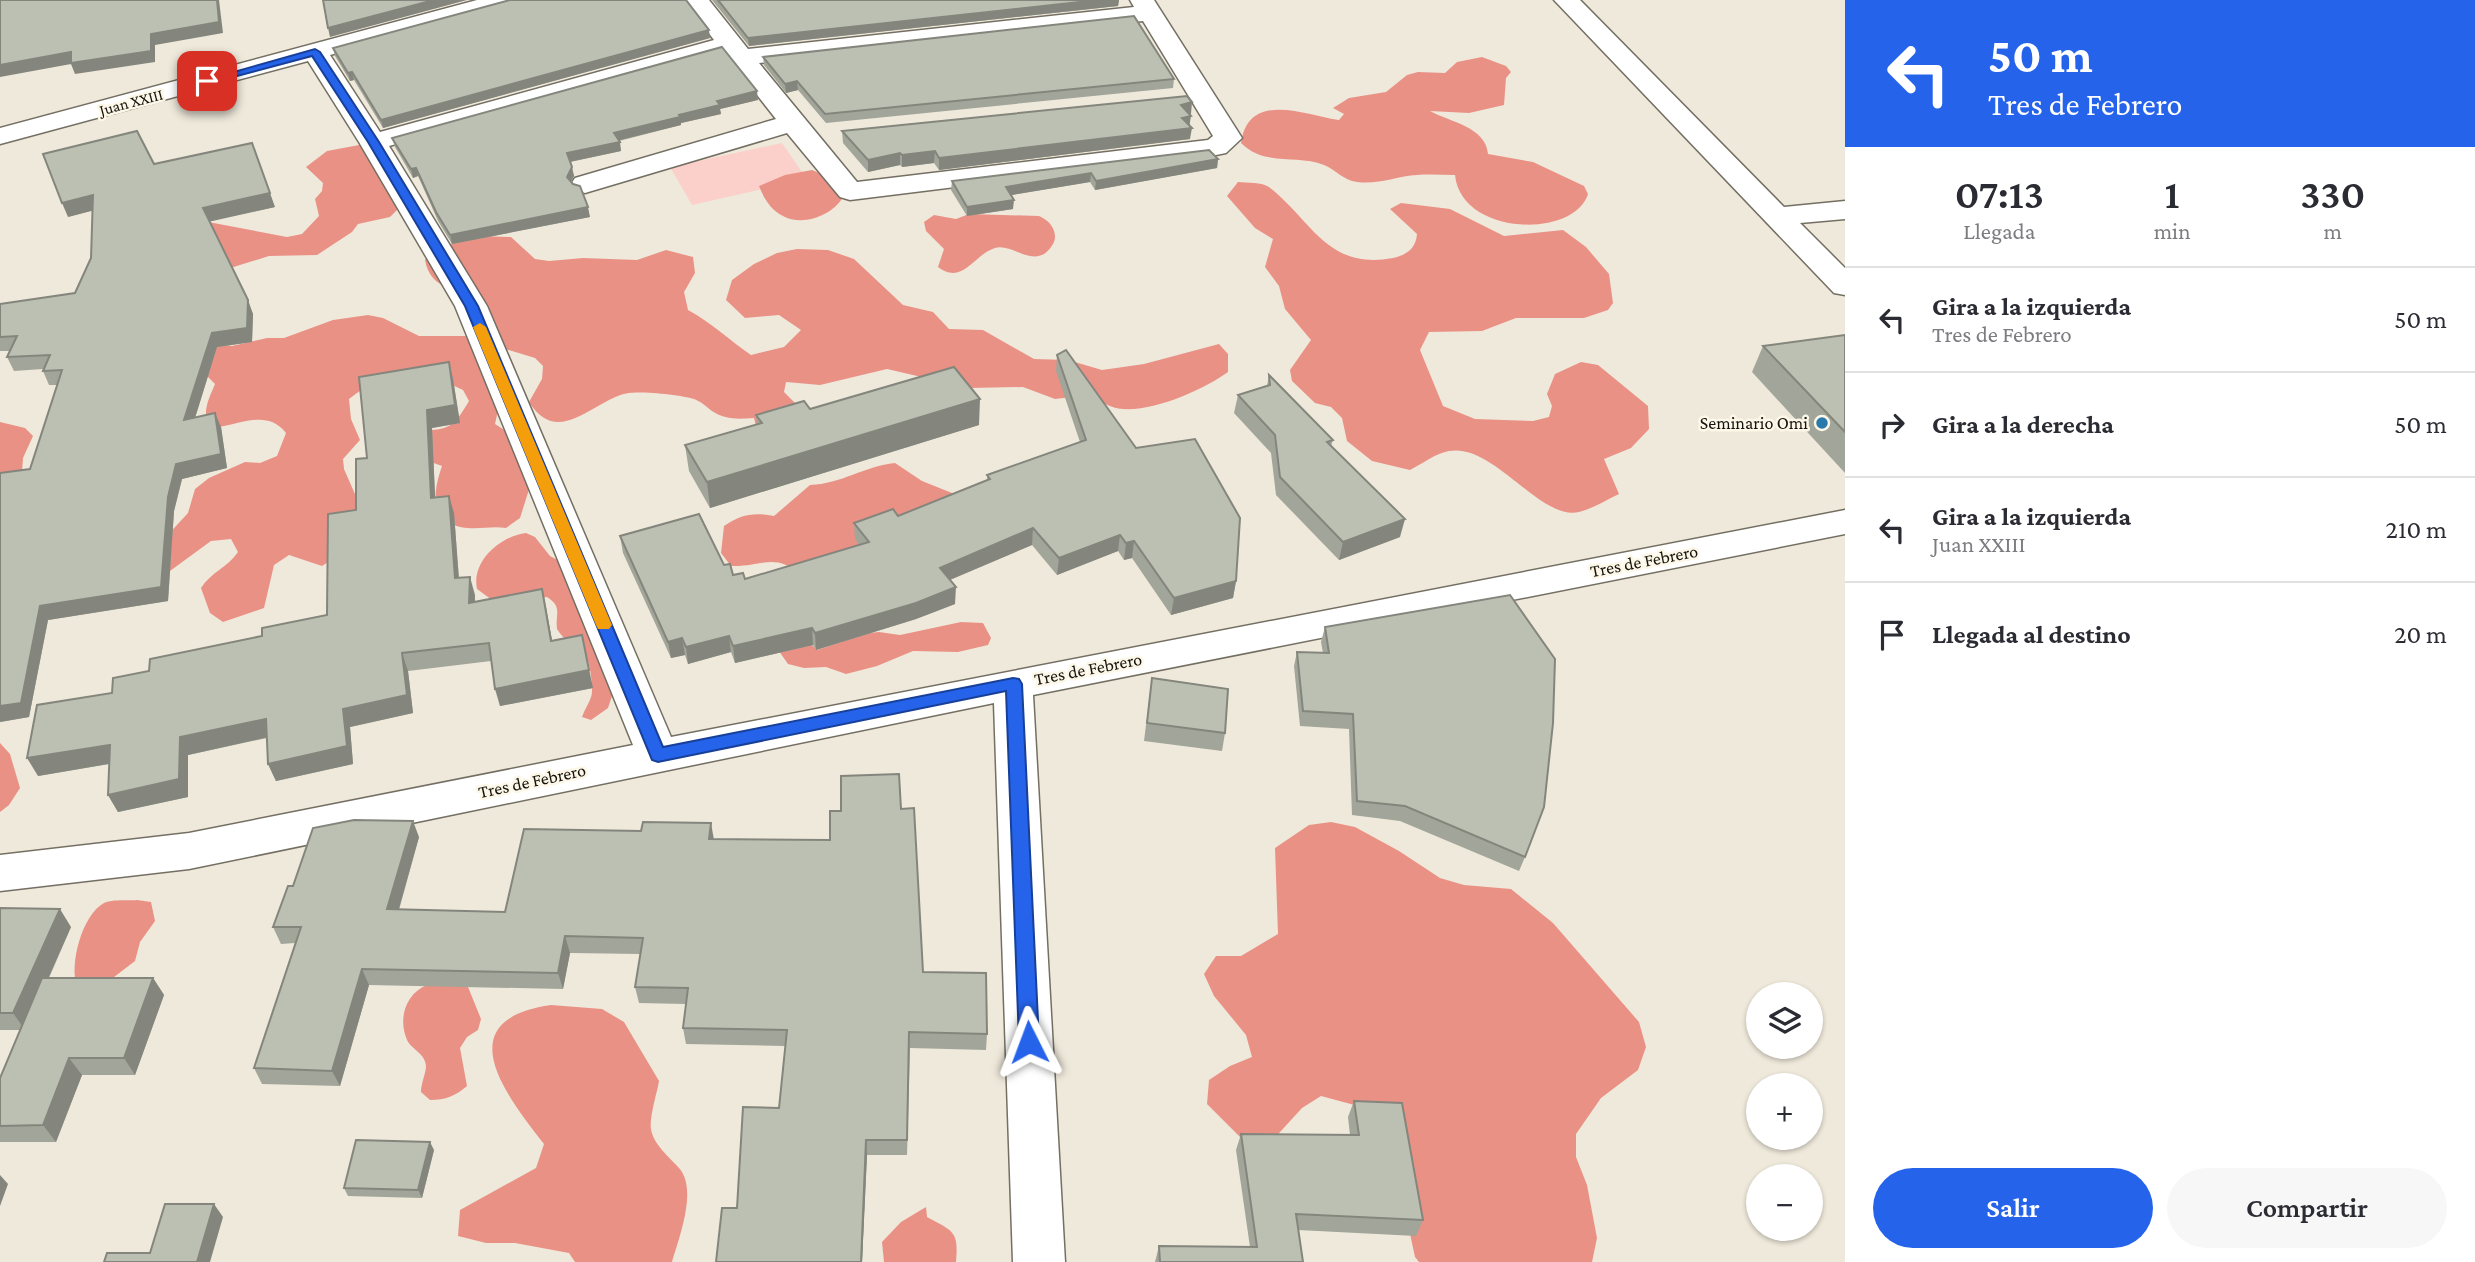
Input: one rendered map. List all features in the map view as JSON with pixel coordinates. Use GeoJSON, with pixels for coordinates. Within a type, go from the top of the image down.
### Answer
{"type":"FeatureCollection","features":[{"type":"Feature","properties":{"kind":"street","name":"Juan XXIII"},"geometry":{"type":"LineString","coordinates":[[0,136],[505,0]]}},
{"type":"Feature","properties":{"kind":"street"},"geometry":{"type":"LineString","coordinates":[[373,142],[736,50],[1145,6],[1228,138],[1216,147],[850,191],[798,129],[736,50],[696,0]]}},
{"type":"Feature","properties":{"kind":"street"},"geometry":{"type":"LineString","coordinates":[[1566,0],[1845,286]]}},
{"type":"Feature","properties":{"kind":"street"},"geometry":{"type":"LineString","coordinates":[[315,52],[373,142],[471,306],[658,755]]}},
{"type":"Feature","properties":{"kind":"street"},"geometry":{"type":"LineString","coordinates":[[1173,98],[1200,95]]}},
{"type":"Feature","properties":{"kind":"street"},"geometry":{"type":"LineString","coordinates":[[585,184],[798,129],[830,133]]}},
{"type":"Feature","properties":{"kind":"street"},"geometry":{"type":"LineString","coordinates":[[1777,216],[1845,210]]}},
{"type":"Feature","properties":{"kind":"street","name":"Tres de Febrero"},"geometry":{"type":"LineString","coordinates":[[0,873],[189,851],[1013,684],[1845,522]]}},
{"type":"Feature","properties":{"kind":"street"},"geometry":{"type":"LineString","coordinates":[[1013,684],[1039,1262]]}},
{"type":"Feature","properties":{"kind":"shaded area"},"geometry":{"type":"Polygon","coordinates":[[[1482,57],[1506,66],[1511,72],[1506,78],[1504,105],[1469,113],[1430,111],[1474,131],[1486,145],[1488,154],[1533,162],[1584,186],[1588,194],[1579,209],[1562,219],[1541,224],[1496,220],[1476,210],[1462,195],[1455,175],[1417,175],[1357,182],[1324,165],[1270,158],[1241,143],[1246,126],[1255,116],[1267,111],[1296,111],[1339,120],[1344,114],[1333,108],[1349,98],[1386,92],[1407,75],[1418,72],[1445,73],[1457,62],[1482,57]]]}},
{"type":"Feature","properties":{"kind":"shaded area"},"geometry":{"type":"Polygon","coordinates":[[[782,143],[807,179],[692,205],[670,167],[782,143]]]}},
{"type":"Feature","properties":{"kind":"shaded area"},"geometry":{"type":"Polygon","coordinates":[[[359,145],[369,148],[398,209],[390,217],[358,224],[352,232],[317,255],[269,256],[224,270],[203,221],[287,237],[302,234],[319,216],[315,199],[322,191],[323,183],[306,167],[327,151],[359,145]]]}},
{"type":"Feature","properties":{"kind":"shaded area"},"geometry":{"type":"Polygon","coordinates":[[[812,170],[824,175],[843,197],[832,209],[808,220],[799,220],[783,216],[768,204],[759,186],[785,175],[812,170]]]}},
{"type":"Feature","properties":{"kind":"shaded area"},"geometry":{"type":"Polygon","coordinates":[[[1238,182],[1266,185],[1323,240],[1352,257],[1371,260],[1393,258],[1410,250],[1417,234],[1390,209],[1401,203],[1450,209],[1504,236],[1563,230],[1586,247],[1609,274],[1613,303],[1608,310],[1584,318],[1516,318],[1482,331],[1429,332],[1420,350],[1443,406],[1475,419],[1533,421],[1549,417],[1552,406],[1547,394],[1555,374],[1581,362],[1598,365],[1648,406],[1649,429],[1631,448],[1604,459],[1619,494],[1584,511],[1564,512],[1533,495],[1483,458],[1466,452],[1444,452],[1410,470],[1372,461],[1347,441],[1342,418],[1331,407],[1315,403],[1292,381],[1290,370],[1311,340],[1285,309],[1279,286],[1265,267],[1273,239],[1255,228],[1227,196],[1238,182]]]}},
{"type":"Feature","properties":{"kind":"shaded area"},"geometry":{"type":"Polygon","coordinates":[[[969,214],[1039,216],[1052,226],[1054,241],[1045,253],[1038,256],[1002,247],[995,248],[961,271],[947,272],[938,267],[944,249],[926,231],[924,222],[934,215],[956,219],[969,214]]]}},
{"type":"Feature","properties":{"kind":"shaded area"},"geometry":{"type":"Polygon","coordinates":[[[478,236],[511,237],[535,259],[549,261],[583,258],[637,260],[666,250],[693,257],[695,273],[684,292],[688,310],[751,355],[784,347],[801,330],[779,315],[745,318],[726,300],[732,280],[754,264],[777,253],[797,249],[828,250],[854,259],[903,305],[933,312],[949,329],[983,330],[1034,359],[1068,360],[1102,370],[1144,364],[1219,344],[1228,354],[1228,372],[1204,387],[1171,401],[1137,409],[1110,406],[1087,391],[1072,397],[1055,399],[1023,387],[969,388],[887,369],[820,385],[786,382],[784,392],[802,410],[757,430],[754,418],[737,419],[717,414],[694,399],[643,393],[616,397],[578,417],[553,421],[541,416],[529,402],[542,379],[543,366],[535,358],[502,348],[476,306],[437,282],[428,269],[425,260],[431,250],[478,236]]]}},
{"type":"Feature","properties":{"kind":"shaded area"},"geometry":{"type":"Polygon","coordinates":[[[368,315],[383,318],[419,336],[469,336],[500,401],[495,424],[529,446],[532,480],[520,518],[506,528],[473,528],[455,526],[440,515],[436,488],[442,466],[428,461],[422,430],[440,429],[456,421],[469,401],[463,390],[450,384],[361,390],[349,399],[351,419],[360,440],[343,459],[344,469],[358,501],[359,512],[339,555],[322,566],[289,555],[274,565],[264,608],[223,622],[210,613],[201,588],[238,552],[231,539],[211,541],[133,598],[164,539],[188,513],[195,489],[209,478],[245,462],[260,463],[277,456],[286,433],[278,425],[260,420],[210,428],[206,411],[215,384],[207,376],[217,344],[232,346],[267,338],[284,338],[333,320],[368,315]]]}},
{"type":"Feature","properties":{"kind":"shaded area"},"geometry":{"type":"Polygon","coordinates":[[[0,422],[25,428],[33,436],[23,458],[22,472],[0,495],[0,422]]]}},
{"type":"Feature","properties":{"kind":"shaded area"},"geometry":{"type":"Polygon","coordinates":[[[895,463],[922,481],[952,493],[967,516],[801,574],[791,567],[775,562],[731,566],[721,553],[724,526],[736,519],[754,514],[774,516],[810,485],[832,482],[895,463]]]}},
{"type":"Feature","properties":{"kind":"shaded area"},"geometry":{"type":"Polygon","coordinates":[[[526,533],[535,537],[550,556],[567,565],[615,687],[608,708],[591,720],[582,717],[592,694],[588,663],[585,655],[557,629],[555,604],[547,597],[496,603],[477,589],[479,569],[490,552],[507,539],[526,533]]]}},
{"type":"Feature","properties":{"kind":"shaded area"},"geometry":{"type":"Polygon","coordinates":[[[961,622],[983,623],[991,638],[988,645],[958,652],[913,651],[877,666],[846,674],[826,667],[804,668],[788,664],[774,644],[805,638],[817,650],[869,633],[900,635],[961,622]]]}},
{"type":"Feature","properties":{"kind":"shaded area"},"geometry":{"type":"Polygon","coordinates":[[[0,743],[10,754],[20,788],[9,805],[0,812],[0,743]]]}},
{"type":"Feature","properties":{"kind":"shaded area"},"geometry":{"type":"Polygon","coordinates":[[[1331,822],[1355,827],[1440,878],[1464,885],[1511,889],[1553,923],[1639,1022],[1646,1047],[1638,1070],[1601,1098],[1576,1134],[1576,1157],[1587,1185],[1597,1238],[1592,1262],[1419,1262],[1415,1257],[1384,1113],[1321,1096],[1302,1108],[1270,1143],[1244,1141],[1207,1104],[1209,1080],[1230,1066],[1252,1057],[1246,1035],[1214,996],[1204,974],[1216,956],[1241,956],[1278,934],[1275,848],[1309,825],[1331,822]]]}},
{"type":"Feature","properties":{"kind":"shaded area"},"geometry":{"type":"Polygon","coordinates":[[[137,900],[151,902],[155,921],[140,942],[135,961],[101,987],[77,987],[76,953],[89,918],[104,903],[137,900]]]}},
{"type":"Feature","properties":{"kind":"shaded area"},"geometry":{"type":"Polygon","coordinates":[[[466,982],[481,1019],[478,1030],[467,1037],[460,1048],[467,1086],[450,1097],[430,1100],[421,1092],[425,1062],[409,1043],[404,1032],[405,1008],[413,994],[427,985],[466,982]]]}},
{"type":"Feature","properties":{"kind":"shaded area"},"geometry":{"type":"Polygon","coordinates":[[[551,1005],[602,1009],[624,1022],[659,1081],[651,1119],[652,1135],[679,1168],[687,1188],[685,1214],[672,1262],[575,1262],[569,1253],[515,1243],[486,1243],[458,1236],[460,1210],[536,1168],[544,1144],[502,1082],[494,1061],[493,1042],[501,1026],[519,1013],[551,1005]]]}},
{"type":"Feature","properties":{"kind":"shaded area"},"geometry":{"type":"Polygon","coordinates":[[[926,1207],[927,1217],[948,1229],[955,1238],[956,1262],[884,1262],[882,1242],[901,1222],[926,1207]]]}},
{"type":"Feature","properties":{"kind":"building"},"geometry":{"type":"Polygon","coordinates":[[[0,0],[217,0],[219,22],[151,34],[151,51],[71,63],[71,52],[0,65],[0,0]]]}},
{"type":"Feature","properties":{"kind":"building"},"geometry":{"type":"Polygon","coordinates":[[[323,0],[434,0],[328,28],[323,0]]]}},
{"type":"Feature","properties":{"kind":"building"},"geometry":{"type":"Polygon","coordinates":[[[510,0],[686,0],[709,30],[381,120],[352,72],[348,73],[333,48],[510,0]]]}},
{"type":"Feature","properties":{"kind":"building"},"geometry":{"type":"Polygon","coordinates":[[[718,0],[1098,0],[748,38],[718,0]]]}},
{"type":"Feature","properties":{"kind":"building"},"geometry":{"type":"Polygon","coordinates":[[[1134,16],[1174,79],[825,114],[797,81],[785,84],[763,57],[1134,16]]]}},
{"type":"Feature","properties":{"kind":"building"},"geometry":{"type":"Polygon","coordinates":[[[722,47],[757,91],[717,101],[720,105],[679,115],[680,117],[614,133],[620,142],[567,153],[572,167],[567,177],[573,184],[580,186],[588,207],[450,235],[416,168],[411,169],[392,138],[722,47]]]}},
{"type":"Feature","properties":{"kind":"building"},"geometry":{"type":"Polygon","coordinates":[[[1187,96],[1192,102],[1181,105],[1191,116],[1182,118],[1192,128],[939,158],[935,151],[902,155],[900,153],[868,160],[842,131],[1187,96]]]}},
{"type":"Feature","properties":{"kind":"building"},"geometry":{"type":"Polygon","coordinates":[[[137,131],[154,164],[252,143],[270,193],[203,208],[248,300],[247,328],[212,333],[184,420],[215,413],[221,454],[176,464],[168,497],[161,587],[40,606],[21,703],[0,706],[0,473],[30,469],[62,370],[43,371],[50,355],[7,357],[17,336],[0,337],[0,304],[75,293],[91,258],[93,195],[62,203],[43,154],[137,131]]]}},
{"type":"Feature","properties":{"kind":"building"},"geometry":{"type":"Polygon","coordinates":[[[1209,150],[1218,159],[1096,181],[1091,173],[1006,187],[1014,200],[967,207],[952,181],[1209,150]]]}},
{"type":"Feature","properties":{"kind":"building"},"geometry":{"type":"Polygon","coordinates":[[[1845,335],[1845,432],[1763,346],[1845,335]]]}},
{"type":"Feature","properties":{"kind":"building"},"geometry":{"type":"Polygon","coordinates":[[[1066,350],[1136,448],[1195,439],[1240,518],[1236,581],[1174,598],[1134,541],[1126,543],[1120,535],[1059,558],[1033,528],[940,568],[956,587],[916,603],[815,633],[812,628],[733,646],[729,636],[686,647],[682,638],[668,642],[620,536],[699,514],[724,565],[730,564],[733,575],[743,573],[745,579],[869,542],[854,523],[893,509],[898,516],[990,479],[987,475],[1086,440],[1057,355],[1066,350]]]}},
{"type":"Feature","properties":{"kind":"building"},"geometry":{"type":"Polygon","coordinates":[[[449,362],[455,405],[427,410],[431,498],[449,496],[455,578],[470,577],[469,603],[542,589],[551,641],[582,635],[589,670],[495,689],[489,643],[402,653],[407,695],[343,709],[347,746],[268,764],[266,719],[180,737],[179,779],[108,795],[110,745],[27,758],[37,705],[112,693],[113,678],[149,671],[150,659],[262,636],[262,628],[327,615],[328,514],[356,510],[356,459],[367,458],[359,377],[449,362]]]}},
{"type":"Feature","properties":{"kind":"building"},"geometry":{"type":"Polygon","coordinates":[[[954,367],[980,399],[707,482],[685,445],[762,423],[756,415],[804,401],[810,409],[954,367]]]}},
{"type":"Feature","properties":{"kind":"building"},"geometry":{"type":"Polygon","coordinates":[[[1269,375],[1333,440],[1327,442],[1405,519],[1343,542],[1280,477],[1275,435],[1238,395],[1270,385],[1269,375]]]}},
{"type":"Feature","properties":{"kind":"building"},"geometry":{"type":"Polygon","coordinates":[[[1510,595],[1555,659],[1553,723],[1544,807],[1525,857],[1405,806],[1357,801],[1353,714],[1303,711],[1297,652],[1329,653],[1325,627],[1510,595]]]}},
{"type":"Feature","properties":{"kind":"building"},"geometry":{"type":"Polygon","coordinates":[[[1152,678],[1228,689],[1225,733],[1147,723],[1152,678]]]}},
{"type":"Feature","properties":{"kind":"building"},"geometry":{"type":"Polygon","coordinates":[[[899,774],[901,809],[914,808],[923,972],[986,973],[987,1034],[909,1032],[907,1140],[866,1140],[861,1262],[716,1262],[722,1208],[737,1208],[743,1107],[779,1108],[787,1030],[683,1028],[688,988],[635,987],[643,938],[565,936],[558,973],[362,969],[332,1071],[254,1068],[301,927],[273,927],[288,886],[293,886],[313,828],[354,820],[413,821],[387,909],[505,912],[524,829],[641,831],[643,822],[711,823],[709,839],[830,840],[830,811],[841,811],[841,776],[899,774]]]}},
{"type":"Feature","properties":{"kind":"building"},"geometry":{"type":"Polygon","coordinates":[[[0,908],[60,909],[13,1013],[0,1013],[0,908]]]}},
{"type":"Feature","properties":{"kind":"building"},"geometry":{"type":"Polygon","coordinates":[[[42,978],[153,978],[124,1058],[69,1058],[43,1125],[0,1126],[0,1078],[42,978]]]}},
{"type":"Feature","properties":{"kind":"building"},"geometry":{"type":"Polygon","coordinates":[[[1354,1101],[1402,1103],[1423,1220],[1296,1214],[1303,1262],[1160,1262],[1159,1246],[1257,1247],[1241,1134],[1359,1135],[1354,1101]]]}},
{"type":"Feature","properties":{"kind":"building"},"geometry":{"type":"Polygon","coordinates":[[[356,1140],[430,1142],[418,1190],[344,1188],[356,1140]]]}},
{"type":"Feature","properties":{"kind":"building"},"geometry":{"type":"Polygon","coordinates":[[[165,1204],[214,1204],[197,1262],[104,1262],[107,1253],[150,1253],[165,1204]]]}},
{"type":"Feature","properties":{"kind":"slow traffic"},"geometry":{"type":"LineString","coordinates":[[480,327],[604,625]]}},
{"type":"Feature","properties":{"kind":"place","name":"Seminario Omi"},"geometry":{"type":"Point","coordinates":[1822,423]}},
{"type":"Feature","properties":{"kind":"route"},"geometry":{"type":"LineString","coordinates":[[207,81],[315,52],[373,142],[471,306],[658,755],[1013,684],[1029,1042]]}}]}
